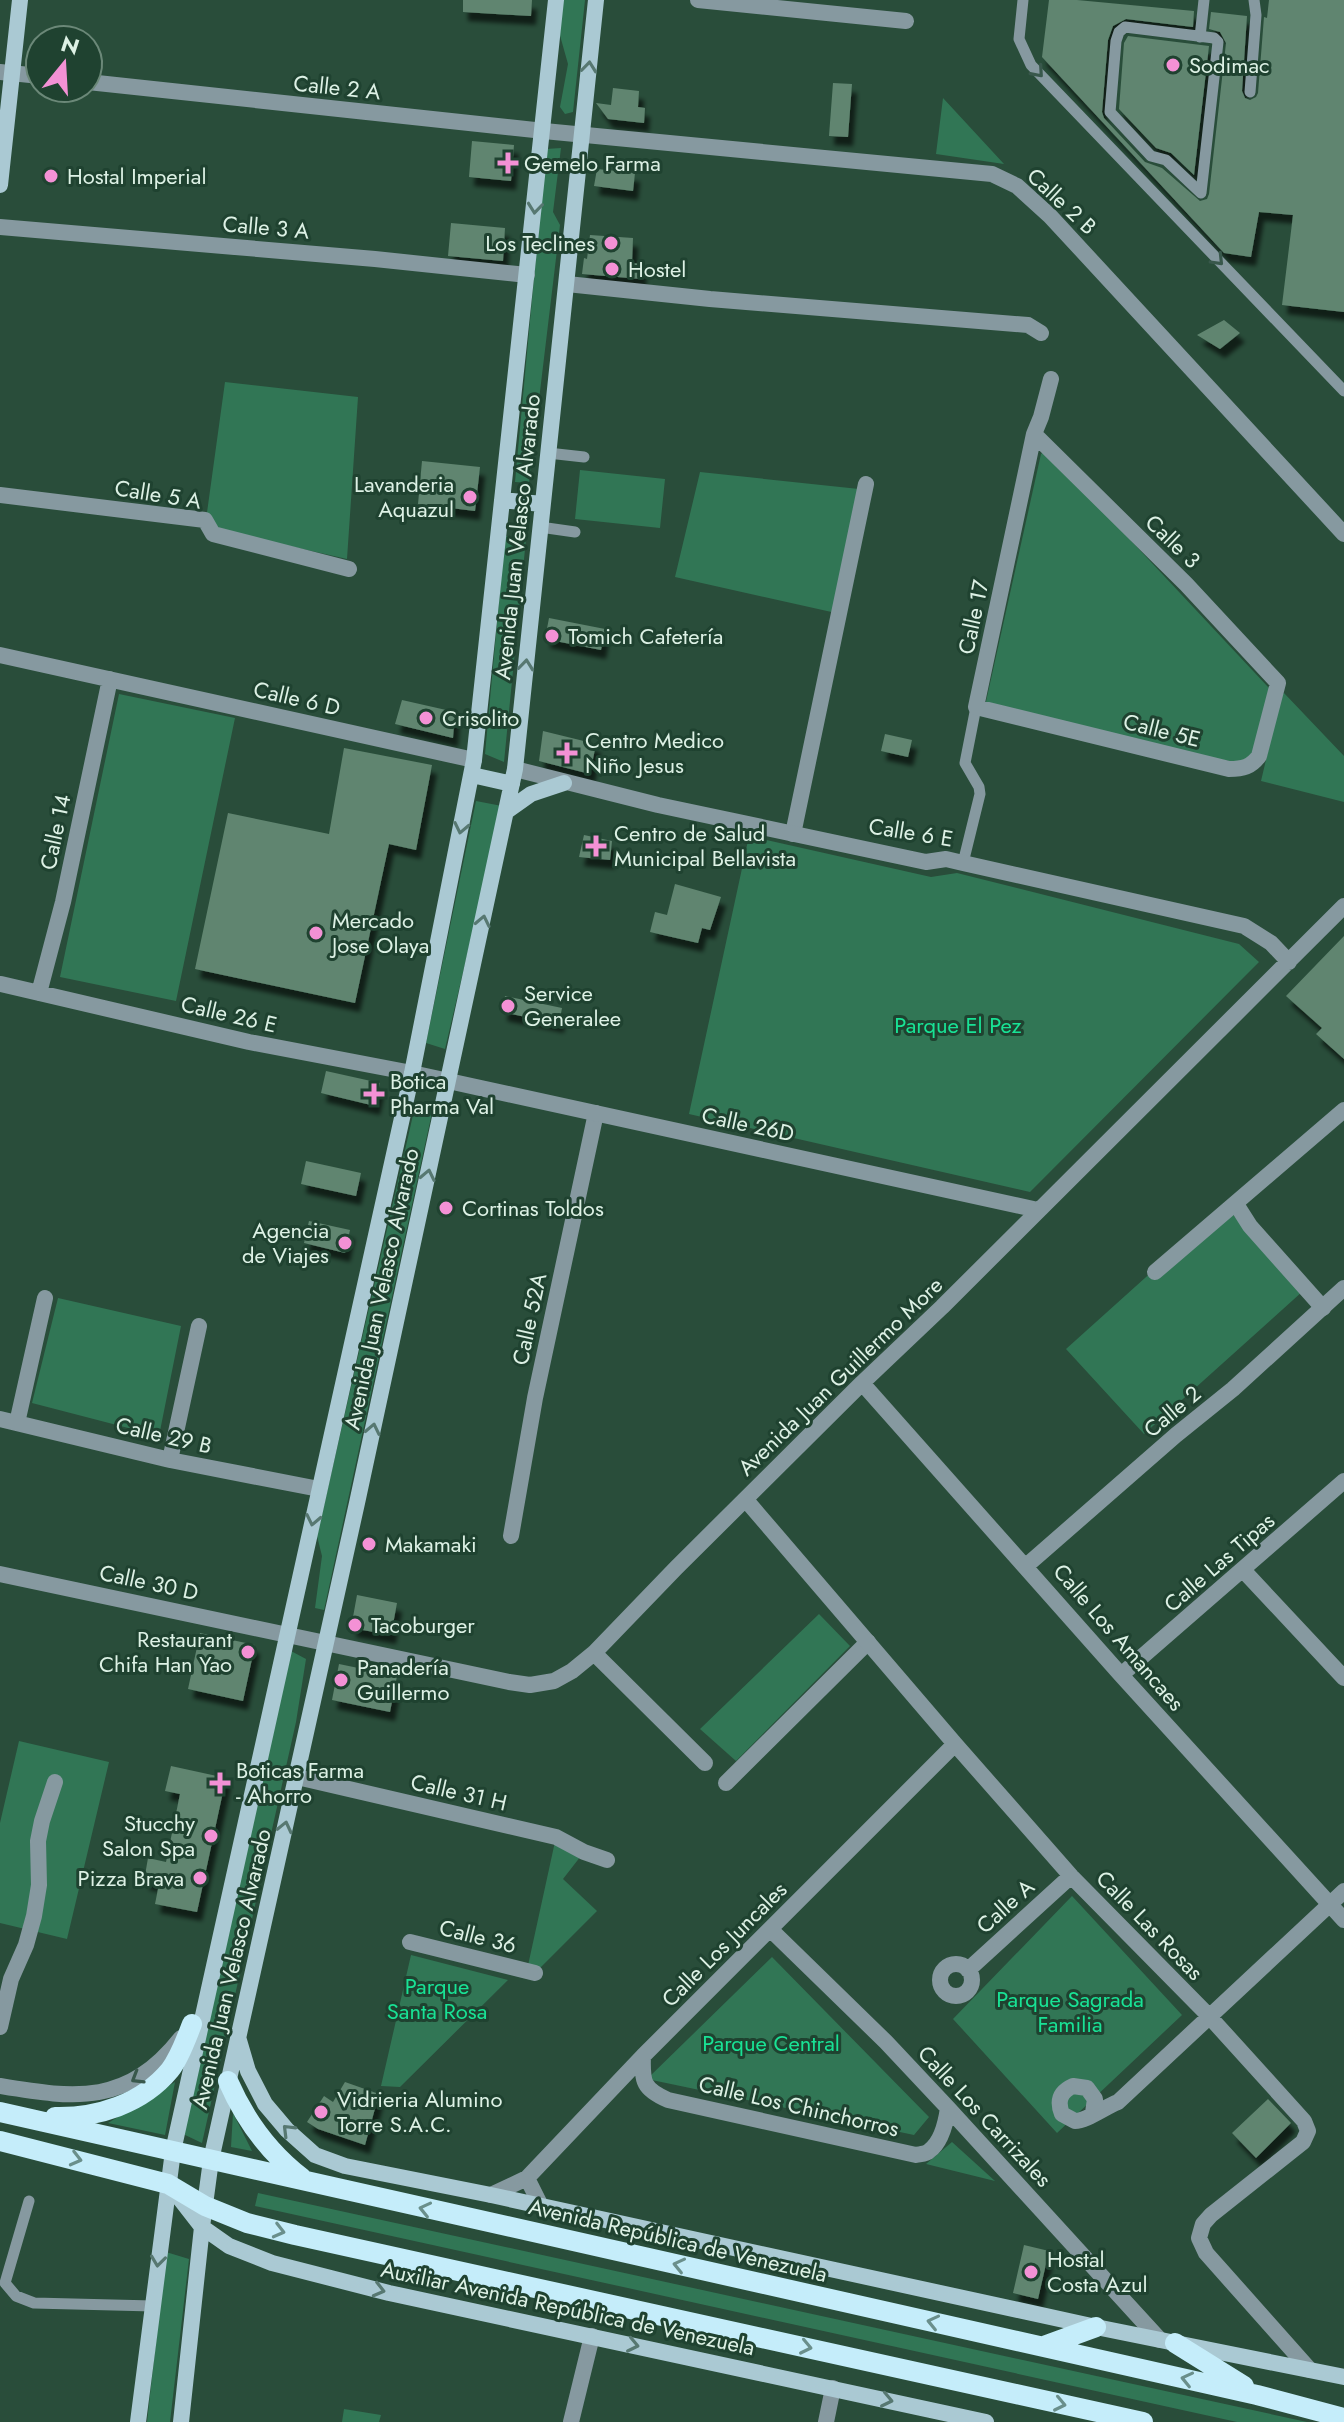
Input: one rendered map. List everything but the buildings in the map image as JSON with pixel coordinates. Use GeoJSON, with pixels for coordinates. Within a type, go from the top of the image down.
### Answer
{"type":"FeatureCollection","features":[{"type":"Feature","properties":{"kind":"main road"},"geometry":{"type":"LineString","coordinates":[[0,185],[6,73],[20,0]]}},
{"type":"Feature","properties":{"kind":"main road","name":"Avenida Juan Velasco Alvarado"},"geometry":{"type":"LineString","coordinates":[[138,2422],[173,2151],[412,1073],[473,768],[556,0]]}},
{"type":"Feature","properties":{"kind":"main road","name":"Avenida Juan Velasco Alvarado"},"geometry":{"type":"LineString","coordinates":[[181,2422],[211,2160],[513,777],[596,0]]}},
{"type":"Feature","properties":{"kind":"main road"},"geometry":{"type":"LineString","coordinates":[[502,500],[542,504]]}},
{"type":"Feature","properties":{"kind":"main road"},"geometry":{"type":"LineString","coordinates":[[473,768],[513,777]]}},
{"type":"Feature","properties":{"kind":"main road"},"geometry":{"type":"LineString","coordinates":[[507,811],[531,794],[564,783]]}},
{"type":"Feature","properties":{"kind":"main road"},"geometry":{"type":"LineString","coordinates":[[10,2114],[92,2115],[117,2108],[134,2099],[170,2070],[192,2024]]}},
{"type":"Feature","properties":{"kind":"main road"},"geometry":{"type":"LineString","coordinates":[[238,2036],[248,2071],[265,2104],[287,2130],[315,2155],[345,2166],[1344,2377]]}},
{"type":"Feature","properties":{"kind":"main road"},"geometry":{"type":"LineString","coordinates":[[228,2081],[252,2128],[287,2167],[308,2183]]}},
{"type":"Feature","properties":{"kind":"main road","name":"Avenida República de Venezuela"},"geometry":{"type":"LineString","coordinates":[[10,2114],[1042,2346],[1344,2418]]}},
{"type":"Feature","properties":{"kind":"main road"},"geometry":{"type":"LineString","coordinates":[[0,2141],[168,2184],[205,2206],[247,2223],[295,2235],[1143,2422]]}},
{"type":"Feature","properties":{"kind":"main road","name":"Auxiliar Avenida República de Venezuela"},"geometry":{"type":"LineString","coordinates":[[168,2184],[202,2227],[229,2246],[272,2263],[389,2293],[976,2421]]}},
{"type":"Feature","properties":{"kind":"main road"},"geometry":{"type":"LineString","coordinates":[[1042,2346],[1096,2327]]}},
{"type":"Feature","properties":{"kind":"main road"},"geometry":{"type":"LineString","coordinates":[[1168,2341],[1257,2395]]}},
{"type":"Feature","properties":{"kind":"street"},"geometry":{"type":"LineString","coordinates":[[698,0],[775,4],[906,21]]}},
{"type":"Feature","properties":{"kind":"street","name":"Calle 2 A"},"geometry":{"type":"LineString","coordinates":[[104,84],[582,134]]}},
{"type":"Feature","properties":{"kind":"street","name":"Calle 2 B"},"geometry":{"type":"LineString","coordinates":[[582,134],[992,174],[1017,186],[1076,243],[1344,534]]}},
{"type":"Feature","properties":{"kind":"street","name":"Calle 3 A"},"geometry":{"type":"LineString","coordinates":[[0,227],[527,275]]}},
{"type":"Feature","properties":{"kind":"street"},"geometry":{"type":"LineString","coordinates":[[567,284],[1028,325],[1041,333]]}},
{"type":"Feature","properties":{"kind":"street","name":"Calle 17"},"geometry":{"type":"LineString","coordinates":[[976,707],[1034,434],[1051,379]]}},
{"type":"Feature","properties":{"kind":"street","name":"Calle 3"},"geometry":{"type":"LineString","coordinates":[[1034,434],[1186,584],[1278,683]]}},
{"type":"Feature","properties":{"kind":"street"},"geometry":{"type":"LineString","coordinates":[[793,834],[866,484]]}},
{"type":"Feature","properties":{"kind":"street","name":"Calle 5 A"},"geometry":{"type":"LineString","coordinates":[[0,495],[205,520],[213,534],[349,569]]}},
{"type":"Feature","properties":{"kind":"street","name":"Calle 6 D"},"geometry":{"type":"LineString","coordinates":[[0,655],[473,768]]}},
{"type":"Feature","properties":{"kind":"street","name":"Calle 14"},"geometry":{"type":"LineString","coordinates":[[39,993],[63,902],[110,679]]}},
{"type":"Feature","properties":{"kind":"street","name":"Calle 5E"},"geometry":{"type":"LineString","coordinates":[[976,707],[1229,769],[1242,769],[1253,765],[1259,756],[1278,683]]}},
{"type":"Feature","properties":{"kind":"street","name":"Calle 6 E"},"geometry":{"type":"LineString","coordinates":[[513,777],[564,783],[926,862],[946,859],[1244,926],[1271,943],[1289,962]]}},
{"type":"Feature","properties":{"kind":"street","name":"Avenida Juan Guillermo More"},"geometry":{"type":"LineString","coordinates":[[288,1634],[530,1685],[554,1681],[572,1671],[594,1653],[1344,906]]}},
{"type":"Feature","properties":{"kind":"street","name":"Calle 26 E"},"geometry":{"type":"LineString","coordinates":[[0,984],[249,1042],[448,1080]]}},
{"type":"Feature","properties":{"kind":"street","name":"Calle 26D"},"geometry":{"type":"LineString","coordinates":[[448,1080],[1038,1210]]}},
{"type":"Feature","properties":{"kind":"street"},"geometry":{"type":"LineString","coordinates":[[1155,1272],[1344,1110]]}},
{"type":"Feature","properties":{"kind":"street","name":"Calle 52A"},"geometry":{"type":"LineString","coordinates":[[511,1536],[535,1398],[596,1113]]}},
{"type":"Feature","properties":{"kind":"street"},"geometry":{"type":"LineString","coordinates":[[1236,1204],[1250,1226],[1323,1308]]}},
{"type":"Feature","properties":{"kind":"street","name":"Calle 2"},"geometry":{"type":"LineString","coordinates":[[1026,1566],[1233,1389],[1344,1288]]}},
{"type":"Feature","properties":{"kind":"street"},"geometry":{"type":"LineString","coordinates":[[17,1423],[45,1298]]}},
{"type":"Feature","properties":{"kind":"street"},"geometry":{"type":"LineString","coordinates":[[170,1460],[199,1326]]}},
{"type":"Feature","properties":{"kind":"street","name":"Calle Los Amancaes"},"geometry":{"type":"LineString","coordinates":[[862,1383],[1344,1920]]}},
{"type":"Feature","properties":{"kind":"street","name":"Calle 29 B"},"geometry":{"type":"LineString","coordinates":[[0,1419],[170,1460],[319,1489]]}},
{"type":"Feature","properties":{"kind":"street","name":"Calle Las Tipas"},"geometry":{"type":"LineString","coordinates":[[1121,1675],[1344,1481]]}},
{"type":"Feature","properties":{"kind":"street","name":"Calle Las Rosas"},"geometry":{"type":"LineString","coordinates":[[746,1500],[1071,1876],[1208,2015],[1304,2121],[1308,2131],[1303,2142],[1211,2215],[1203,2224],[1199,2238],[1206,2253],[1310,2370]]}},
{"type":"Feature","properties":{"kind":"street"},"geometry":{"type":"LineString","coordinates":[[1243,1570],[1344,1678]]}},
{"type":"Feature","properties":{"kind":"street","name":"Calle 30 D"},"geometry":{"type":"LineString","coordinates":[[0,1574],[288,1634]]}},
{"type":"Feature","properties":{"kind":"street"},"geometry":{"type":"LineString","coordinates":[[726,1783],[868,1642]]}},
{"type":"Feature","properties":{"kind":"street"},"geometry":{"type":"LineString","coordinates":[[594,1653],[705,1763]]}},
{"type":"Feature","properties":{"kind":"street","name":"Calle Los Juncales"},"geometry":{"type":"LineString","coordinates":[[491,2195],[527,2178],[643,2056],[955,1744]]}},
{"type":"Feature","properties":{"kind":"street","name":"Calle 31 H"},"geometry":{"type":"LineString","coordinates":[[297,1777],[556,1837],[607,1860]]}},
{"type":"Feature","properties":{"kind":"street"},"geometry":{"type":"LineString","coordinates":[[0,2027],[11,1979],[26,1945],[36,1908],[38,1841],[55,1782]]}},
{"type":"Feature","properties":{"kind":"street","name":"Calle A"},"geometry":{"type":"LineString","coordinates":[[968,1970],[1071,1876]]}},
{"type":"Feature","properties":{"kind":"street"},"geometry":{"type":"LineString","coordinates":[[1093,2113],[1118,2102],[1344,1891]]}},
{"type":"Feature","properties":{"kind":"street","name":"Calle Los Carrizales"},"geometry":{"type":"LineString","coordinates":[[770,1929],[886,2042],[1168,2341]]}},
{"type":"Feature","properties":{"kind":"street","name":"Calle 36"},"geometry":{"type":"LineString","coordinates":[[410,1942],[535,1973]]}},
{"type":"Feature","properties":{"kind":"street"},"geometry":{"type":"LineString","coordinates":[[0,2086],[82,2095],[115,2090],[138,2079],[166,2057],[192,2024],[212,1968]]}},
{"type":"Feature","properties":{"kind":"street","name":"Calle Los Chinchorros"},"geometry":{"type":"LineString","coordinates":[[643,2056],[645,2084],[653,2093],[668,2100],[916,2155],[930,2151],[940,2136],[948,2108]]}},
{"type":"Feature","properties":{"kind":"street"},"geometry":{"type":"LineString","coordinates":[[527,2178],[541,2206]]}},
{"type":"Feature","properties":{"kind":"street"},"geometry":{"type":"LineString","coordinates":[[571,2422],[592,2336]]}},
{"type":"Feature","properties":{"kind":"street"},"geometry":{"type":"LineString","coordinates":[[826,2422],[833,2388]]}},
{"type":"Feature","properties":{"kind":"lane"},"geometry":{"type":"LineString","coordinates":[[1023,0],[1019,39],[1031,65],[1344,391]]}},
{"type":"Feature","properties":{"kind":"lane"},"geometry":{"type":"LineString","coordinates":[[1200,37],[1204,0]]}},
{"type":"Feature","properties":{"kind":"lane"},"geometry":{"type":"LineString","coordinates":[[1250,92],[1256,15],[1254,0]]}},
{"type":"Feature","properties":{"kind":"lane"},"geometry":{"type":"LineString","coordinates":[[1125,27],[1200,37],[1214,38],[1218,42],[1201,193],[1166,160],[1151,156],[1110,112],[1119,32],[1125,27]]}},
{"type":"Feature","properties":{"kind":"lane"},"geometry":{"type":"LineString","coordinates":[[548,453],[584,457]]}},
{"type":"Feature","properties":{"kind":"lane"},"geometry":{"type":"LineString","coordinates":[[540,527],[575,532]]}},
{"type":"Feature","properties":{"kind":"lane","name":"Calle 17"},"geometry":{"type":"LineString","coordinates":[[963,863],[980,794],[965,763],[976,707]]}},
{"type":"Feature","properties":{"kind":"lane"},"geometry":{"type":"LineString","coordinates":[[29,2201],[5,2283],[16,2296],[34,2303],[153,2306]]}},
{"type":"Feature","properties":{"kind":"green space"},"geometry":{"type":"Polygon","coordinates":[[[563,0],[585,0],[573,112],[565,114],[560,107],[568,64],[559,32],[563,0]]]}},
{"type":"Feature","properties":{"kind":"green space"},"geometry":{"type":"Polygon","coordinates":[[[943,98],[1004,164],[936,154],[943,98]]]}},
{"type":"Feature","properties":{"kind":"green space"},"geometry":{"type":"Polygon","coordinates":[[[561,148],[553,212],[560,225],[529,483],[515,482],[546,149],[561,148]]]}},
{"type":"Feature","properties":{"kind":"green space"},"geometry":{"type":"Polygon","coordinates":[[[225,382],[358,397],[347,559],[205,527],[225,382]]]}},
{"type":"Feature","properties":{"kind":"green space"},"geometry":{"type":"Polygon","coordinates":[[[1046,450],[1269,688],[1253,755],[1241,763],[985,706],[1041,454],[1046,450]]]}},
{"type":"Feature","properties":{"kind":"green space"},"geometry":{"type":"Polygon","coordinates":[[[580,470],[665,479],[660,528],[575,519],[580,470]]]}},
{"type":"Feature","properties":{"kind":"green space"},"geometry":{"type":"Polygon","coordinates":[[[700,472],[859,489],[836,613],[675,577],[700,472]]]}},
{"type":"Feature","properties":{"kind":"green space"},"geometry":{"type":"Polygon","coordinates":[[[505,536],[526,539],[504,762],[485,754],[505,536]]]}},
{"type":"Feature","properties":{"kind":"green space"},"geometry":{"type":"Polygon","coordinates":[[[1284,693],[1344,756],[1344,802],[1261,781],[1284,693]]]}},
{"type":"Feature","properties":{"kind":"green space"},"geometry":{"type":"Polygon","coordinates":[[[119,694],[235,718],[176,1001],[60,977],[119,694]]]}},
{"type":"Feature","properties":{"kind":"green space"},"geometry":{"type":"Polygon","coordinates":[[[476,801],[502,806],[445,1049],[426,1043],[476,801]]]}},
{"type":"Feature","properties":{"kind":"green space","name":"Parque El Pez"},"geometry":{"type":"Polygon","coordinates":[[[749,836],[931,877],[957,873],[1239,944],[1259,962],[1030,1192],[689,1114],[749,836]]]}},
{"type":"Feature","properties":{"kind":"green space"},"geometry":{"type":"Polygon","coordinates":[[[416,1102],[433,1108],[324,1610],[315,1608],[322,1556],[317,1536],[416,1102]]]}},
{"type":"Feature","properties":{"kind":"green space"},"geometry":{"type":"Polygon","coordinates":[[[1225,1206],[1303,1291],[1144,1434],[1066,1349],[1225,1206]]]}},
{"type":"Feature","properties":{"kind":"green space"},"geometry":{"type":"Polygon","coordinates":[[[58,1298],[181,1326],[159,1436],[32,1403],[58,1298]]]}},
{"type":"Feature","properties":{"kind":"green space"},"geometry":{"type":"Polygon","coordinates":[[[819,1614],[850,1646],[736,1761],[700,1729],[819,1614]]]}},
{"type":"Feature","properties":{"kind":"green space"},"geometry":{"type":"Polygon","coordinates":[[[291,1651],[306,1659],[296,1722],[202,2143],[183,2134],[291,1651]]]}},
{"type":"Feature","properties":{"kind":"green space"},"geometry":{"type":"Polygon","coordinates":[[[19,1741],[109,1762],[67,1939],[0,1923],[0,1823],[19,1741]]]}},
{"type":"Feature","properties":{"kind":"green space"},"geometry":{"type":"Polygon","coordinates":[[[556,1837],[584,1852],[563,1879],[597,1911],[535,1973],[527,1970],[556,1837]]]}},
{"type":"Feature","properties":{"kind":"green space","name":"Parque Sagrada Familia"},"geometry":{"type":"Polygon","coordinates":[[[1072,1896],[1182,2015],[1057,2133],[953,2019],[1072,1896]]]}},
{"type":"Feature","properties":{"kind":"green space","name":"Parque Santa Rosa"},"geometry":{"type":"Polygon","coordinates":[[[411,1955],[508,1980],[400,2087],[381,2086],[411,1955]]]}},
{"type":"Feature","properties":{"kind":"green space","name":"Parque Central"},"geometry":{"type":"Polygon","coordinates":[[[772,1957],[929,2117],[914,2135],[647,2079],[772,1957]]]}},
{"type":"Feature","properties":{"kind":"green space"},"geometry":{"type":"Polygon","coordinates":[[[175,2082],[165,2135],[108,2123],[175,2082]]]}},
{"type":"Feature","properties":{"kind":"green space"},"geometry":{"type":"Polygon","coordinates":[[[233,2113],[252,2151],[231,2147],[233,2113]]]}},
{"type":"Feature","properties":{"kind":"green space"},"geometry":{"type":"Polygon","coordinates":[[[952,2142],[995,2181],[926,2164],[952,2142]]]}},
{"type":"Feature","properties":{"kind":"green space"},"geometry":{"type":"Polygon","coordinates":[[[258,2193],[1307,2422],[1237,2422],[255,2206],[258,2193]]]}},
{"type":"Feature","properties":{"kind":"green space"},"geometry":{"type":"Polygon","coordinates":[[[166,2252],[189,2259],[170,2422],[147,2422],[166,2252]]]}},
{"type":"Feature","properties":{"kind":"green space"},"geometry":{"type":"Polygon","coordinates":[[[344,2409],[381,2415],[379,2422],[342,2422],[344,2409]]]}},
{"type":"Feature","properties":{"kind":"place","name":"Sodimac"},"geometry":{"type":"Point","coordinates":[1173,65]}},
{"type":"Feature","properties":{"kind":"place","name":"Gemelo Farma"},"geometry":{"type":"Point","coordinates":[508,163]}},
{"type":"Feature","properties":{"kind":"place","name":"Hostal Imperial"},"geometry":{"type":"Point","coordinates":[51,176]}},
{"type":"Feature","properties":{"kind":"place","name":"Los Teclines"},"geometry":{"type":"Point","coordinates":[611,243]}},
{"type":"Feature","properties":{"kind":"place","name":"Hostel"},"geometry":{"type":"Point","coordinates":[612,269]}},
{"type":"Feature","properties":{"kind":"place","name":"Lavanderia Aquazul"},"geometry":{"type":"Point","coordinates":[470,497]}},
{"type":"Feature","properties":{"kind":"place","name":"Tomich Cafetería"},"geometry":{"type":"Point","coordinates":[552,636]}},
{"type":"Feature","properties":{"kind":"place","name":"Crisolito"},"geometry":{"type":"Point","coordinates":[426,718]}},
{"type":"Feature","properties":{"kind":"place","name":"Centro Medico Niño Jesus"},"geometry":{"type":"Point","coordinates":[567,753]}},
{"type":"Feature","properties":{"kind":"place","name":"Centro de Salud Municipal Bellavista"},"geometry":{"type":"Point","coordinates":[596,846]}},
{"type":"Feature","properties":{"kind":"place","name":"Mercado Jose Olaya"},"geometry":{"type":"Point","coordinates":[316,933]}},
{"type":"Feature","properties":{"kind":"place","name":"Service Generalee"},"geometry":{"type":"Point","coordinates":[508,1006]}},
{"type":"Feature","properties":{"kind":"place","name":"Botica Pharma Val"},"geometry":{"type":"Point","coordinates":[374,1094]}},
{"type":"Feature","properties":{"kind":"place","name":"Cortinas Toldos"},"geometry":{"type":"Point","coordinates":[446,1208]}},
{"type":"Feature","properties":{"kind":"place","name":"Agencia de Viajes"},"geometry":{"type":"Point","coordinates":[345,1243]}},
{"type":"Feature","properties":{"kind":"place","name":"Makamaki"},"geometry":{"type":"Point","coordinates":[369,1544]}},
{"type":"Feature","properties":{"kind":"place","name":"Tacoburger"},"geometry":{"type":"Point","coordinates":[355,1625]}},
{"type":"Feature","properties":{"kind":"place","name":"Restaurant Chifa Han Yao"},"geometry":{"type":"Point","coordinates":[248,1652]}},
{"type":"Feature","properties":{"kind":"place","name":"Panadería Guillermo"},"geometry":{"type":"Point","coordinates":[341,1680]}},
{"type":"Feature","properties":{"kind":"place","name":"Boticas Farma - Ahorro"},"geometry":{"type":"Point","coordinates":[220,1783]}},
{"type":"Feature","properties":{"kind":"place","name":"Stucchy Salon Spa"},"geometry":{"type":"Point","coordinates":[211,1836]}},
{"type":"Feature","properties":{"kind":"place","name":"Pizza Brava"},"geometry":{"type":"Point","coordinates":[200,1878]}},
{"type":"Feature","properties":{"kind":"place","name":"Vidrieria Alumino Torre S.A.C."},"geometry":{"type":"Point","coordinates":[321,2112]}},
{"type":"Feature","properties":{"kind":"place","name":"Hostal Costa Azul"},"geometry":{"type":"Point","coordinates":[1031,2272]}}]}
